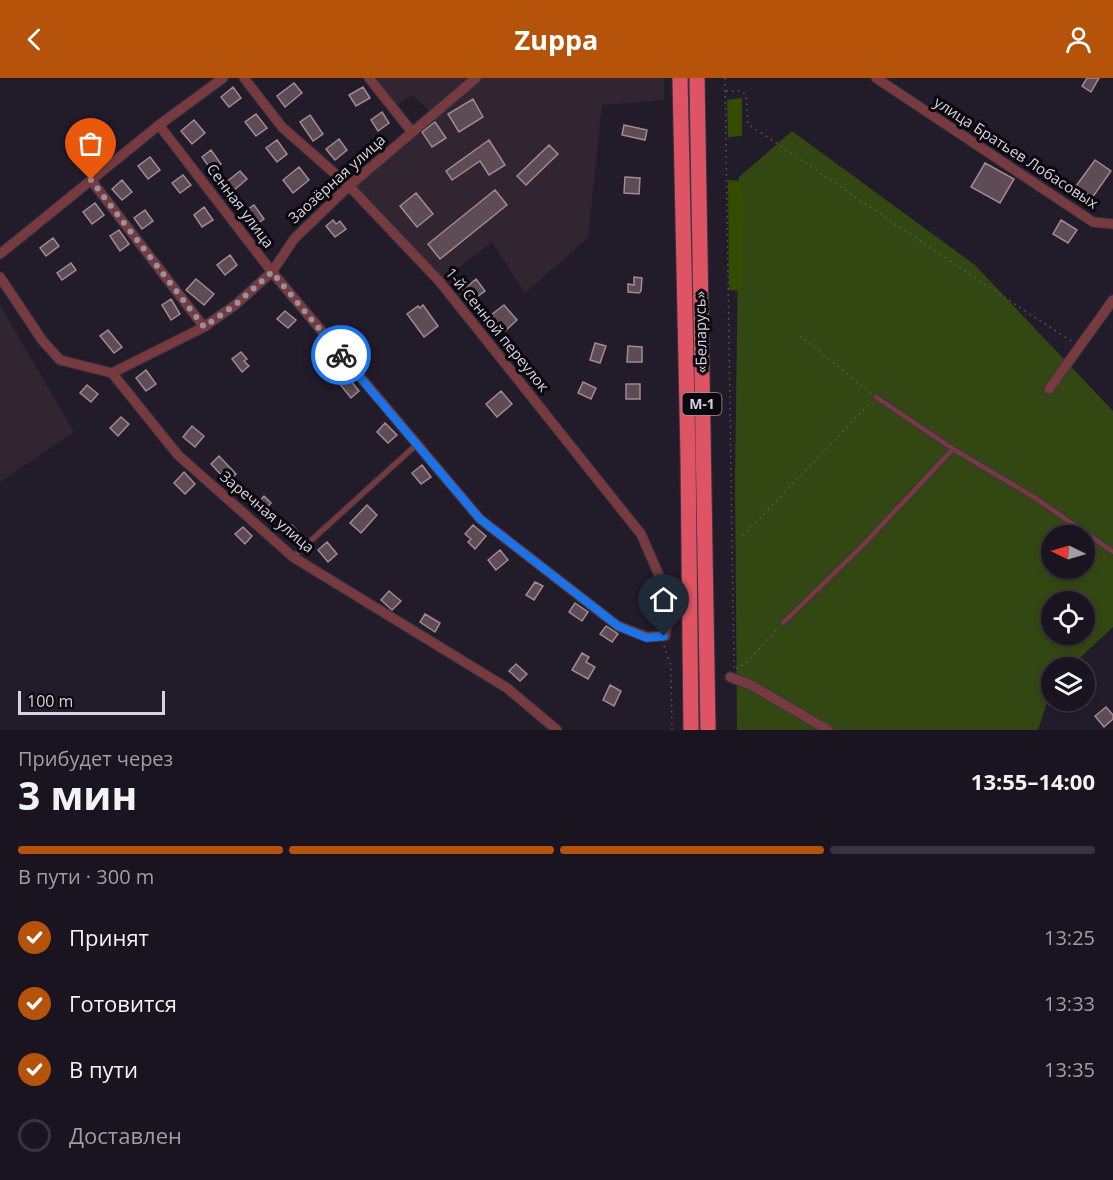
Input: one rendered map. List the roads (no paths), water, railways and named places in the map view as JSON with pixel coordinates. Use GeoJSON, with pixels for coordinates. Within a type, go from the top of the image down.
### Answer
{"type":"FeatureCollection","features":[{"type":"Feature","properties":{"kind":"highway","name":"«Беларусь»"},"geometry":{"type":"LineString","coordinates":[[680,78],[691,730]]}},
{"type":"Feature","properties":{"kind":"highway","name":"«Беларусь»"},"geometry":{"type":"LineString","coordinates":[[697,78],[708,730]]}},
{"type":"Feature","properties":{"kind":"street"},"geometry":{"type":"LineString","coordinates":[[0,254],[159,125],[223,78]]}},
{"type":"Feature","properties":{"kind":"street","name":"1-й Сенной переулок"},"geometry":{"type":"LineString","coordinates":[[244,78],[282,127],[349,186],[440,282],[641,534],[661,580],[669,613],[663,636]]}},
{"type":"Feature","properties":{"kind":"street"},"geometry":{"type":"LineString","coordinates":[[369,78],[412,132]]}},
{"type":"Feature","properties":{"kind":"street","name":"Заозёрная улица"},"geometry":{"type":"LineString","coordinates":[[112,373],[204,327],[235,305],[272,272],[294,239],[349,186],[476,78]]}},
{"type":"Feature","properties":{"kind":"street","name":"улица Братьев Лобасовых"},"geometry":{"type":"LineString","coordinates":[[876,78],[1093,222],[1113,224]]}},
{"type":"Feature","properties":{"kind":"street","name":"Сенная улица"},"geometry":{"type":"LineString","coordinates":[[159,125],[272,272],[480,519],[618,626],[647,638],[663,636]]}},
{"type":"Feature","properties":{"kind":"street"},"geometry":{"type":"LineString","coordinates":[[91,180],[204,327]]}},
{"type":"Feature","properties":{"kind":"street"},"geometry":{"type":"LineString","coordinates":[[0,277],[42,340],[60,360],[112,373]]}},
{"type":"Feature","properties":{"kind":"street"},"geometry":{"type":"LineString","coordinates":[[1049,389],[1113,300]]}},
{"type":"Feature","properties":{"kind":"street","name":"Заречная улица"},"geometry":{"type":"LineString","coordinates":[[112,373],[178,455],[292,557],[507,688],[557,730]]}},
{"type":"Feature","properties":{"kind":"street"},"geometry":{"type":"LineString","coordinates":[[730,677],[751,685],[828,730]]}},
{"type":"Feature","properties":{"kind":"lane"},"geometry":{"type":"LineString","coordinates":[[876,397],[953,449],[1037,500],[1113,552]]}},
{"type":"Feature","properties":{"kind":"lane"},"geometry":{"type":"LineString","coordinates":[[292,557],[416,445]]}},
{"type":"Feature","properties":{"kind":"lane"},"geometry":{"type":"LineString","coordinates":[[783,623],[863,545],[953,449]]}}]}
